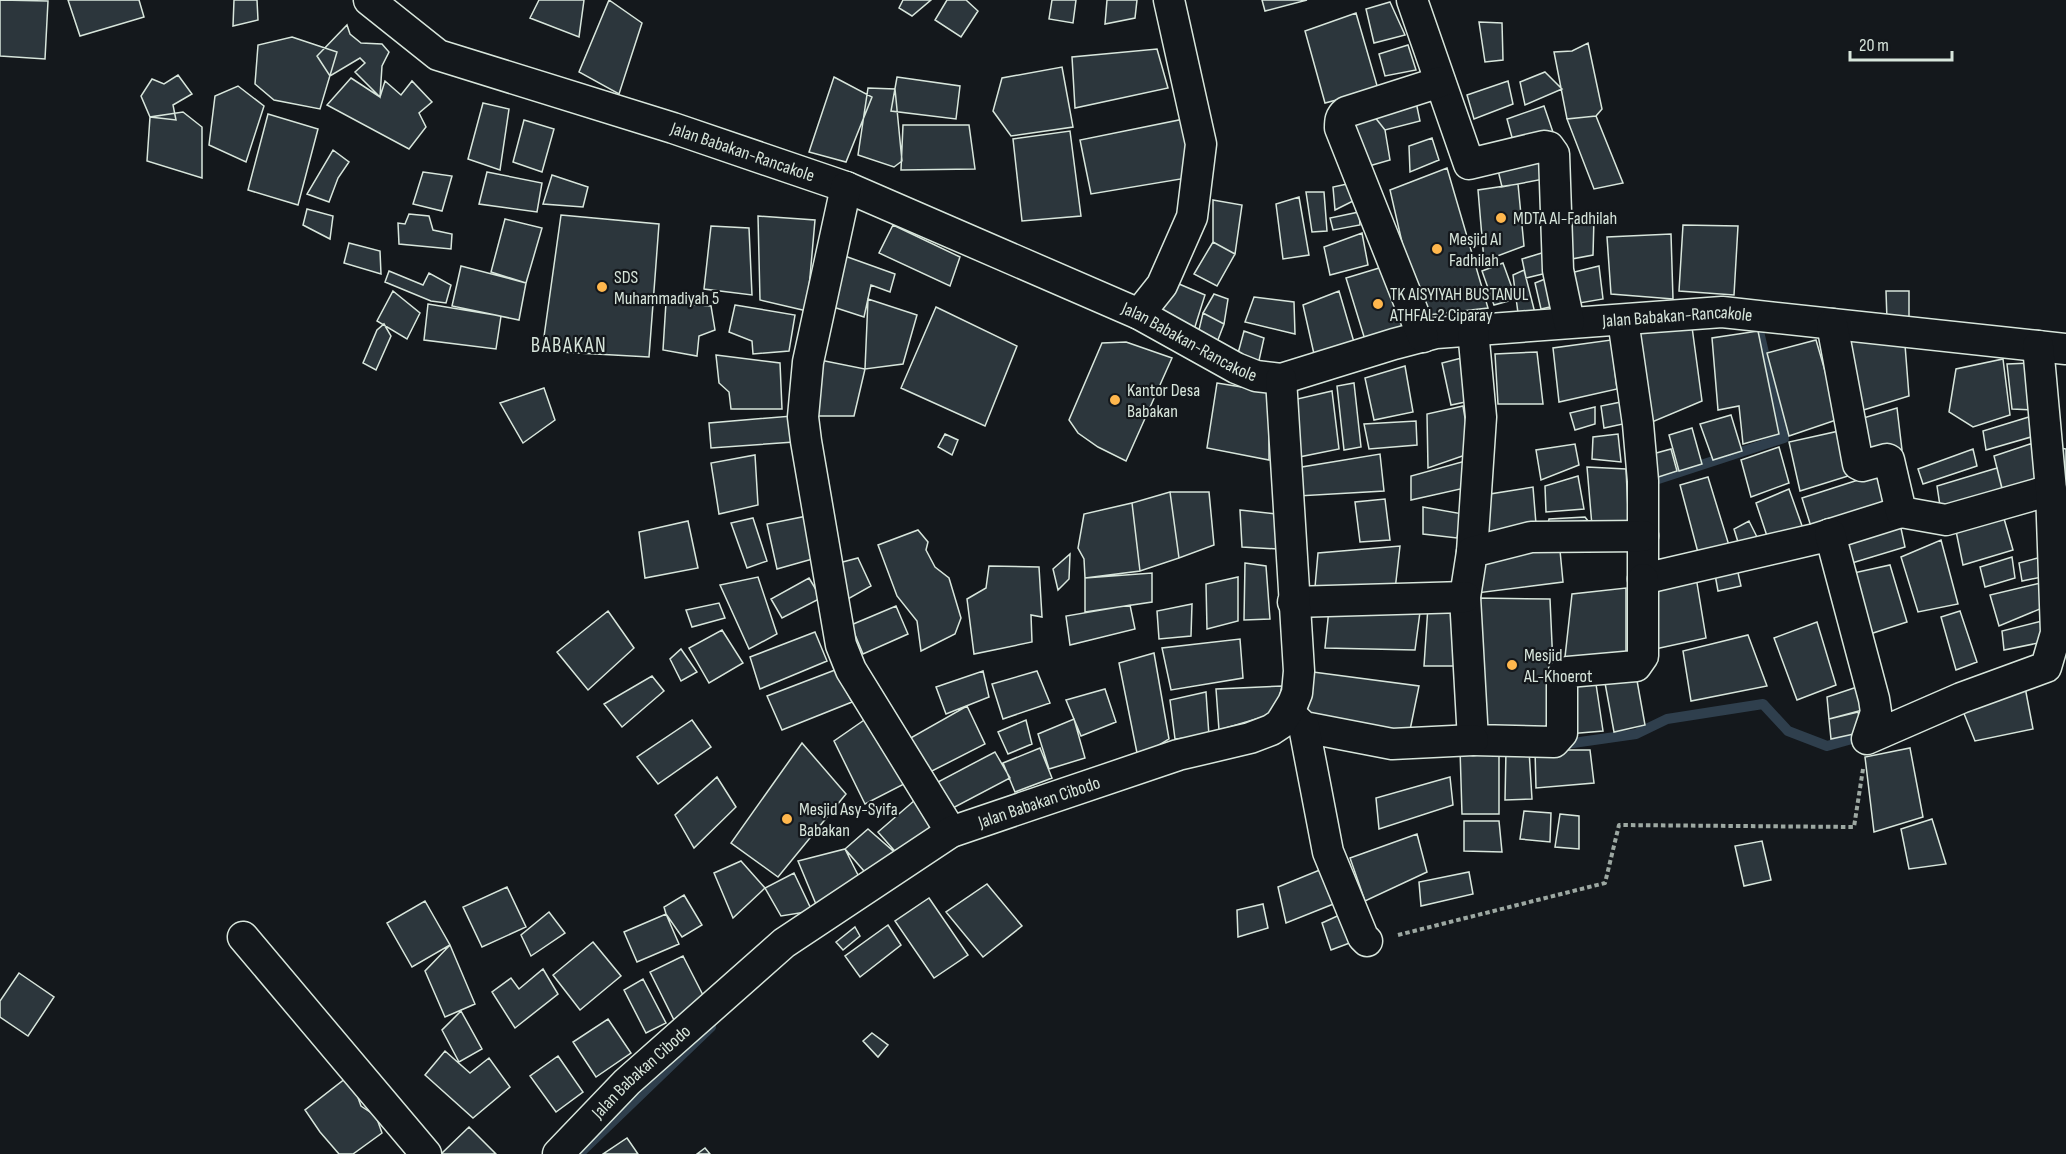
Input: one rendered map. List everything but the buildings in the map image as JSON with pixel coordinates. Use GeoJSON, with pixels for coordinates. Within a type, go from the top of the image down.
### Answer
{"type":"FeatureCollection","features":[{"type":"Feature","properties":{"kind":"street","name":"Jalan Babakan-Rancakole"},"geometry":{"type":"LineString","coordinates":[[369,0],[438,55],[673,128],[846,187],[1139,314],[1236,368],[1256,376],[1281,379],[1436,333],[1722,312],[1832,324],[2046,353]]}},
{"type":"Feature","properties":{"kind":"street"},"geometry":{"type":"LineString","coordinates":[[1139,314],[1162,285],[1192,217],[1201,144],[1169,0]]}},
{"type":"Feature","properties":{"kind":"street"},"geometry":{"type":"LineString","coordinates":[[1412,0],[1469,164],[1544,146],[1552,150],[1554,154],[1558,270],[1569,322]]}},
{"type":"Feature","properties":{"kind":"street"},"geometry":{"type":"LineString","coordinates":[[1423,337],[1340,128],[1340,121],[1341,116],[1346,112],[1440,82]]}},
{"type":"Feature","properties":{"kind":"street"},"geometry":{"type":"LineString","coordinates":[[846,187],[808,362],[803,417],[806,441],[841,645],[851,670],[951,832]]}},
{"type":"Feature","properties":{"kind":"street"},"geometry":{"type":"LineString","coordinates":[[1367,941],[1363,937],[1328,852],[1296,719],[1392,744],[1473,740],[1554,742],[1562,733],[1563,674],[1636,666],[1640,663],[1643,656],[1643,481],[1638,424],[1623,320]]}},
{"type":"Feature","properties":{"kind":"street"},"geometry":{"type":"LineString","coordinates":[[1832,324],[1858,464],[1862,466],[1889,460],[1901,512]]}},
{"type":"Feature","properties":{"kind":"street"},"geometry":{"type":"LineString","coordinates":[[1473,330],[1481,417],[1472,552],[1465,597],[1473,740]]}},
{"type":"Feature","properties":{"kind":"street"},"geometry":{"type":"LineString","coordinates":[[1867,739],[1961,698],[2048,664],[2056,633],[2059,544],[2051,490],[2046,353]]}},
{"type":"Feature","properties":{"kind":"street","name":"Jalan Babakan Cibodo"},"geometry":{"type":"LineString","coordinates":[[558,1154],[627,1082],[784,943],[951,832],[1178,756],[1257,736],[1296,719],[1299,671],[1281,379]]}},
{"type":"Feature","properties":{"kind":"street"},"geometry":{"type":"LineString","coordinates":[[1643,579],[1830,534],[1901,512],[1946,520],[2051,490]]}},
{"type":"Feature","properties":{"kind":"street"},"geometry":{"type":"LineString","coordinates":[[1830,534],[1874,699],[1876,712],[1867,739]]}},
{"type":"Feature","properties":{"kind":"street"},"geometry":{"type":"LineString","coordinates":[[1472,552],[1531,537],[1643,536]]}},
{"type":"Feature","properties":{"kind":"street"},"geometry":{"type":"LineString","coordinates":[[1293,602],[1465,597]]}},
{"type":"Feature","properties":{"kind":"street"},"geometry":{"type":"LineString","coordinates":[[243,937],[426,1154]]}},
{"type":"Feature","properties":{"kind":"path"},"geometry":{"type":"LineString","coordinates":[[1367,941],[1605,883],[1619,825],[1854,827],[1867,739]]}},
{"type":"Feature","properties":{"kind":"waterway"},"geometry":{"type":"LineString","coordinates":[[1646,483],[1784,438],[1757,323],[1763,323]]}},
{"type":"Feature","properties":{"kind":"waterway"},"geometry":{"type":"LineString","coordinates":[[1559,745],[1636,734],[1667,719],[1763,704],[1788,731],[1827,746],[1866,735]]}},
{"type":"Feature","properties":{"kind":"waterway"},"geometry":{"type":"LineString","coordinates":[[579,1154],[711,1027]]}},
{"type":"Feature","properties":{"kind":"place","name":"MDTA Al-Fadhilah"},"geometry":{"type":"Point","coordinates":[1501,218]}},
{"type":"Feature","properties":{"kind":"place","name":"Mesjid Al Fadhilah"},"geometry":{"type":"Point","coordinates":[1437,249]}},
{"type":"Feature","properties":{"kind":"place","name":"SDS Muhammadiyah 5"},"geometry":{"type":"Point","coordinates":[602,287]}},
{"type":"Feature","properties":{"kind":"place","name":"TK AISYIYAH BUSTANUL ATHFAL 2 Ciparay"},"geometry":{"type":"Point","coordinates":[1378,304]}},
{"type":"Feature","properties":{"kind":"place","name":"Kantor Desa Babakan"},"geometry":{"type":"Point","coordinates":[1115,400]}},
{"type":"Feature","properties":{"kind":"place","name":"Mesjid AL-Khoerot"},"geometry":{"type":"Point","coordinates":[1512,665]}},
{"type":"Feature","properties":{"kind":"place","name":"Mesjid Asy-Syifa Babakan"},"geometry":{"type":"Point","coordinates":[787,819]}},
{"type":"Feature","properties":{"kind":"district","name":"BABAKAN"},"geometry":{"type":"Point","coordinates":[569,345]}}]}
